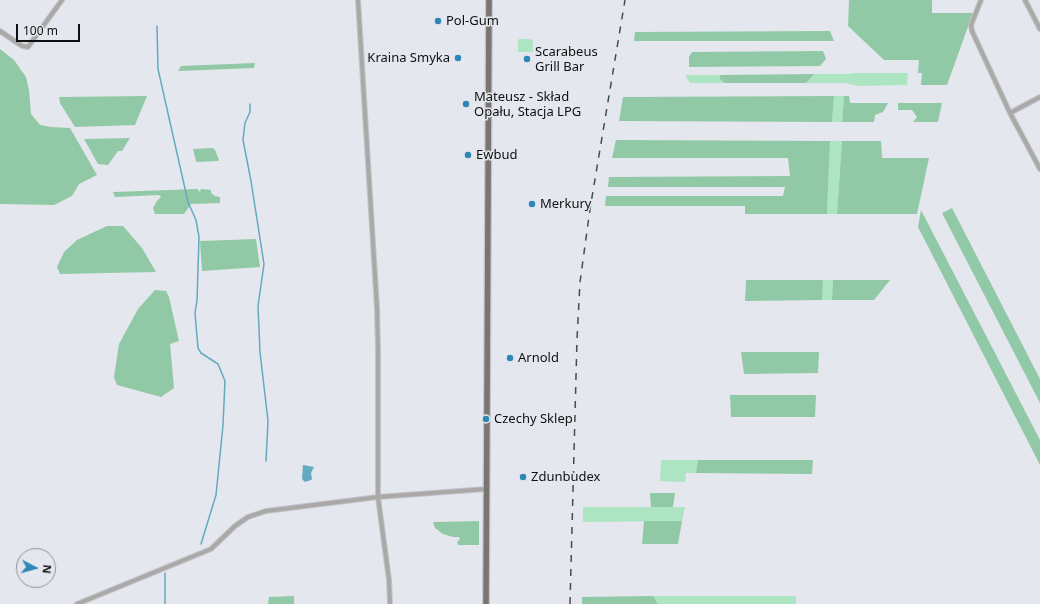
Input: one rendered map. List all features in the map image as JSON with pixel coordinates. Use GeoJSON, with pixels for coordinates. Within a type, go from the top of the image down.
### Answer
{"type":"FeatureCollection","features":[{"type":"Feature","properties":{"kind":"main road"},"geometry":{"type":"LineString","coordinates":[[486,604],[489,0]]}},
{"type":"Feature","properties":{"kind":"street"},"geometry":{"type":"LineString","coordinates":[[0,31],[22,46],[28,47],[62,0]]}},
{"type":"Feature","properties":{"kind":"street"},"geometry":{"type":"LineString","coordinates":[[358,0],[377,308],[378,497],[389,580],[390,604]]}},
{"type":"Feature","properties":{"kind":"street"},"geometry":{"type":"LineString","coordinates":[[981,0],[971,25],[972,30],[1010,112],[1040,170]]}},
{"type":"Feature","properties":{"kind":"street"},"geometry":{"type":"LineString","coordinates":[[1025,0],[1040,29]]}},
{"type":"Feature","properties":{"kind":"street"},"geometry":{"type":"LineString","coordinates":[[1010,112],[1040,97]]}},
{"type":"Feature","properties":{"kind":"street"},"geometry":{"type":"LineString","coordinates":[[77,604],[211,549],[235,526],[248,517],[266,512],[378,497],[486,489]]}},
{"type":"Feature","properties":{"kind":"green space"},"geometry":{"type":"Polygon","coordinates":[[[849,0],[932,0],[932,13],[973,13],[947,85],[921,85],[922,73],[918,73],[919,60],[884,60],[848,26],[849,0]]]}},
{"type":"Feature","properties":{"kind":"green space"},"geometry":{"type":"Polygon","coordinates":[[[830,31],[834,41],[634,41],[635,32],[830,31]]]}},
{"type":"Feature","properties":{"kind":"green space"},"geometry":{"type":"Polygon","coordinates":[[[519,39],[530,39],[533,41],[533,52],[518,52],[519,39]]]}},
{"type":"Feature","properties":{"kind":"green space"},"geometry":{"type":"Polygon","coordinates":[[[0,49],[14,60],[26,77],[29,90],[31,114],[40,125],[70,128],[97,175],[79,184],[72,196],[54,205],[0,204],[0,49]]]}},
{"type":"Feature","properties":{"kind":"green space"},"geometry":{"type":"Polygon","coordinates":[[[823,51],[826,59],[820,66],[689,67],[689,57],[692,52],[823,51]]]}},
{"type":"Feature","properties":{"kind":"green space"},"geometry":{"type":"Polygon","coordinates":[[[255,63],[254,68],[178,71],[181,66],[255,63]]]}},
{"type":"Feature","properties":{"kind":"green space"},"geometry":{"type":"Polygon","coordinates":[[[908,73],[907,85],[857,86],[846,83],[806,83],[814,74],[908,73]]]}},
{"type":"Feature","properties":{"kind":"green space"},"geometry":{"type":"Polygon","coordinates":[[[814,74],[806,83],[725,83],[720,79],[720,75],[814,74]]]}},
{"type":"Feature","properties":{"kind":"green space"},"geometry":{"type":"Polygon","coordinates":[[[685,75],[720,75],[720,79],[725,83],[690,83],[685,75]]]}},
{"type":"Feature","properties":{"kind":"green space"},"geometry":{"type":"Polygon","coordinates":[[[147,96],[135,125],[75,127],[60,103],[59,97],[147,96]]]}},
{"type":"Feature","properties":{"kind":"green space"},"geometry":{"type":"Polygon","coordinates":[[[834,96],[844,96],[842,122],[832,122],[834,96]]]}},
{"type":"Feature","properties":{"kind":"green space"},"geometry":{"type":"Polygon","coordinates":[[[834,96],[832,122],[619,121],[623,97],[834,96]]]}},
{"type":"Feature","properties":{"kind":"green space"},"geometry":{"type":"Polygon","coordinates":[[[844,96],[849,96],[850,103],[888,103],[883,112],[875,115],[874,122],[842,122],[844,96]]]}},
{"type":"Feature","properties":{"kind":"green space"},"geometry":{"type":"Polygon","coordinates":[[[898,103],[942,103],[938,122],[913,122],[917,117],[912,110],[898,110],[898,103]]]}},
{"type":"Feature","properties":{"kind":"green space"},"geometry":{"type":"Polygon","coordinates":[[[130,138],[122,151],[118,151],[108,165],[98,164],[84,139],[130,138]]]}},
{"type":"Feature","properties":{"kind":"green space"},"geometry":{"type":"Polygon","coordinates":[[[616,140],[830,141],[827,214],[745,214],[745,206],[605,206],[606,196],[783,196],[785,187],[608,187],[609,177],[790,176],[788,158],[612,158],[616,140]]]}},
{"type":"Feature","properties":{"kind":"green space"},"geometry":{"type":"Polygon","coordinates":[[[830,141],[842,141],[837,214],[827,214],[830,141]]]}},
{"type":"Feature","properties":{"kind":"green space"},"geometry":{"type":"Polygon","coordinates":[[[842,141],[881,141],[882,158],[929,158],[917,214],[837,214],[842,141]]]}},
{"type":"Feature","properties":{"kind":"green space"},"geometry":{"type":"Polygon","coordinates":[[[213,148],[219,160],[218,161],[196,161],[193,149],[213,148]]]}},
{"type":"Feature","properties":{"kind":"green space"},"geometry":{"type":"Polygon","coordinates":[[[197,189],[200,192],[201,189],[211,190],[211,193],[220,197],[220,203],[191,204],[184,214],[155,214],[153,208],[161,197],[159,195],[115,197],[113,192],[197,189]]]}},
{"type":"Feature","properties":{"kind":"green space"},"geometry":{"type":"Polygon","coordinates":[[[952,208],[1040,379],[1040,403],[942,213],[952,208]]]}},
{"type":"Feature","properties":{"kind":"green space"},"geometry":{"type":"Polygon","coordinates":[[[921,210],[1040,440],[1040,465],[918,227],[921,210]]]}},
{"type":"Feature","properties":{"kind":"green space"},"geometry":{"type":"Polygon","coordinates":[[[107,226],[123,226],[142,248],[156,272],[60,274],[57,267],[64,252],[77,240],[107,226]]]}},
{"type":"Feature","properties":{"kind":"green space"},"geometry":{"type":"Polygon","coordinates":[[[256,239],[260,267],[202,271],[200,241],[256,239]]]}},
{"type":"Feature","properties":{"kind":"green space"},"geometry":{"type":"Polygon","coordinates":[[[746,280],[823,280],[822,300],[745,301],[746,280]]]}},
{"type":"Feature","properties":{"kind":"green space"},"geometry":{"type":"Polygon","coordinates":[[[823,280],[833,280],[832,300],[822,300],[823,280]]]}},
{"type":"Feature","properties":{"kind":"green space"},"geometry":{"type":"Polygon","coordinates":[[[833,280],[890,280],[874,300],[832,300],[833,280]]]}},
{"type":"Feature","properties":{"kind":"green space"},"geometry":{"type":"Polygon","coordinates":[[[155,290],[166,291],[169,297],[179,341],[170,344],[174,388],[161,397],[117,385],[114,377],[119,344],[138,309],[155,290]]]}},
{"type":"Feature","properties":{"kind":"green space"},"geometry":{"type":"Polygon","coordinates":[[[741,352],[819,352],[818,373],[744,374],[741,352]]]}},
{"type":"Feature","properties":{"kind":"green space"},"geometry":{"type":"Polygon","coordinates":[[[730,395],[816,395],[815,417],[731,417],[730,395]]]}},
{"type":"Feature","properties":{"kind":"green space"},"geometry":{"type":"Polygon","coordinates":[[[661,460],[698,460],[696,473],[686,473],[685,482],[660,481],[661,460]]]}},
{"type":"Feature","properties":{"kind":"green space"},"geometry":{"type":"Polygon","coordinates":[[[698,460],[813,460],[812,474],[696,473],[698,460]]]}},
{"type":"Feature","properties":{"kind":"green space"},"geometry":{"type":"Polygon","coordinates":[[[650,493],[675,493],[673,507],[651,507],[650,493]]]}},
{"type":"Feature","properties":{"kind":"green space"},"geometry":{"type":"Polygon","coordinates":[[[583,507],[685,507],[682,521],[583,522],[583,507]]]}},
{"type":"Feature","properties":{"kind":"green space"},"geometry":{"type":"Polygon","coordinates":[[[479,521],[479,545],[458,545],[457,542],[460,539],[459,537],[443,534],[435,528],[433,522],[479,521]]]}},
{"type":"Feature","properties":{"kind":"green space"},"geometry":{"type":"Polygon","coordinates":[[[644,521],[682,521],[678,544],[642,544],[644,521]]]}},
{"type":"Feature","properties":{"kind":"green space"},"geometry":{"type":"Polygon","coordinates":[[[294,596],[294,604],[268,604],[269,597],[294,596]]]}},
{"type":"Feature","properties":{"kind":"green space"},"geometry":{"type":"Polygon","coordinates":[[[653,596],[796,596],[796,604],[658,604],[653,596]]]}},
{"type":"Feature","properties":{"kind":"green space"},"geometry":{"type":"Polygon","coordinates":[[[653,596],[658,604],[582,604],[582,597],[653,596]]]}},
{"type":"Feature","properties":{"kind":"water"},"geometry":{"type":"Polygon","coordinates":[[[303,465],[314,467],[311,473],[312,479],[305,482],[302,479],[303,465]]]}},
{"type":"Feature","properties":{"kind":"waterway"},"geometry":{"type":"LineString","coordinates":[[157,26],[158,69],[188,202],[196,220],[199,237],[197,300],[195,313],[198,348],[201,353],[218,364],[225,381],[223,425],[216,495],[201,544]]}},
{"type":"Feature","properties":{"kind":"waterway"},"geometry":{"type":"LineString","coordinates":[[250,104],[250,112],[245,123],[243,140],[264,264],[258,306],[260,352],[268,421],[266,461]]}},
{"type":"Feature","properties":{"kind":"waterway"},"geometry":{"type":"LineString","coordinates":[[165,573],[165,604]]}},
{"type":"Feature","properties":{"kind":"railway"},"geometry":{"type":"LineString","coordinates":[[570,604],[577,339],[580,282],[590,209],[625,0]]}},
{"type":"Feature","properties":{"kind":"place","name":"Pol-Gum"},"geometry":{"type":"Point","coordinates":[438,21]}},
{"type":"Feature","properties":{"kind":"place","name":"Kraina Smyka"},"geometry":{"type":"Point","coordinates":[458,58]}},
{"type":"Feature","properties":{"kind":"place","name":"Scarabeus Grill Bar"},"geometry":{"type":"Point","coordinates":[527,59]}},
{"type":"Feature","properties":{"kind":"place","name":"Mateusz - Skład Opału, Stacja LPG"},"geometry":{"type":"Point","coordinates":[466,104]}},
{"type":"Feature","properties":{"kind":"place","name":"Ewbud"},"geometry":{"type":"Point","coordinates":[468,155]}},
{"type":"Feature","properties":{"kind":"place","name":"Merkury"},"geometry":{"type":"Point","coordinates":[532,204]}},
{"type":"Feature","properties":{"kind":"place","name":"Arnold"},"geometry":{"type":"Point","coordinates":[510,358]}},
{"type":"Feature","properties":{"kind":"place","name":"Czechy Sklep"},"geometry":{"type":"Point","coordinates":[486,419]}},
{"type":"Feature","properties":{"kind":"place","name":"Zdunbudex"},"geometry":{"type":"Point","coordinates":[523,477]}}]}
